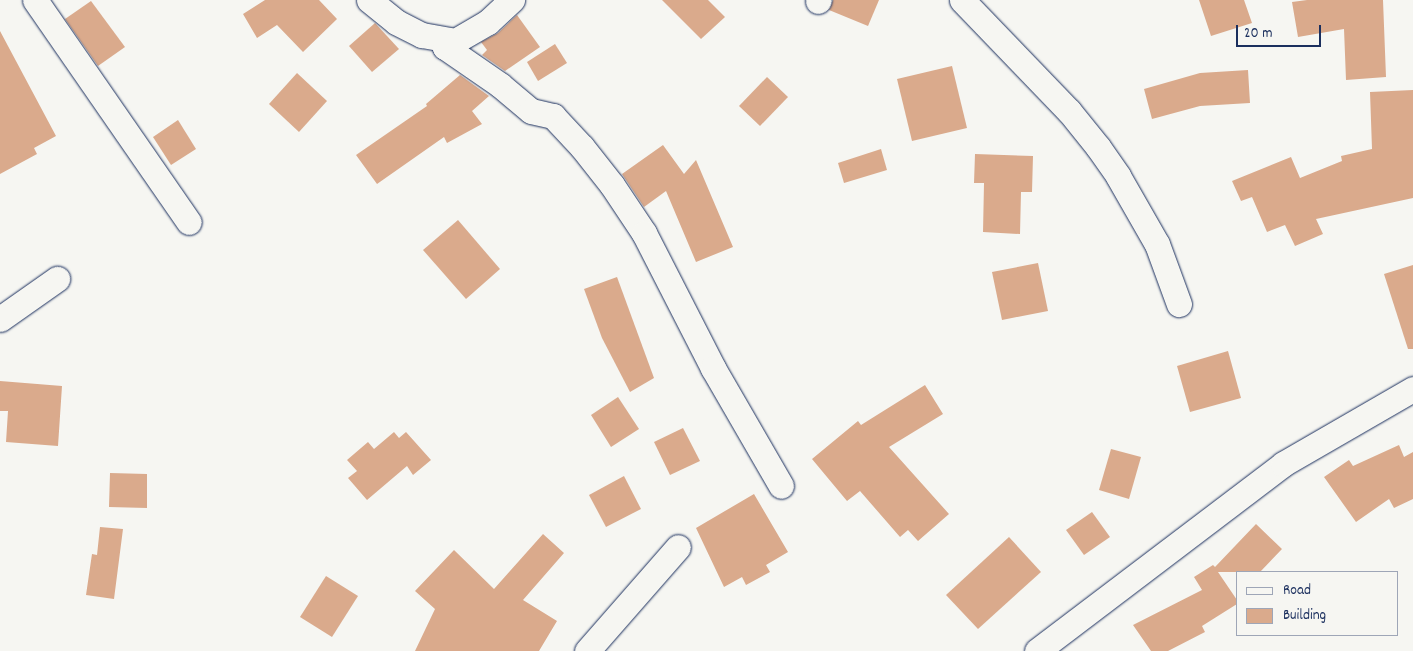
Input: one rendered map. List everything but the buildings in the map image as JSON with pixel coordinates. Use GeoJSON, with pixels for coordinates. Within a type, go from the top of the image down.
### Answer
{"type":"FeatureCollection","features":[{"type":"Feature","properties":{"kind":"street"},"geometry":{"type":"LineString","coordinates":[[35,0],[189,222]]}},
{"type":"Feature","properties":{"kind":"street"},"geometry":{"type":"LineString","coordinates":[[369,0],[396,22],[422,35],[449,40],[445,47]]}},
{"type":"Feature","properties":{"kind":"street"},"geometry":{"type":"LineString","coordinates":[[445,47],[488,22],[512,0]]}},
{"type":"Feature","properties":{"kind":"street"},"geometry":{"type":"LineString","coordinates":[[962,0],[1069,110],[1098,147],[1136,206],[1157,244],[1179,304]]}},
{"type":"Feature","properties":{"kind":"street"},"geometry":{"type":"LineString","coordinates":[[445,47],[500,84],[531,111],[552,116],[582,147],[612,185],[644,233],[713,368],[781,486]]}},
{"type":"Feature","properties":{"kind":"street"},"geometry":{"type":"LineString","coordinates":[[0,319],[57,279]]}},
{"type":"Feature","properties":{"kind":"street"},"geometry":{"type":"LineString","coordinates":[[1037,651],[1283,464],[1413,389]]}},
{"type":"Feature","properties":{"kind":"street"},"geometry":{"type":"LineString","coordinates":[[587,651],[678,547]]}}]}
